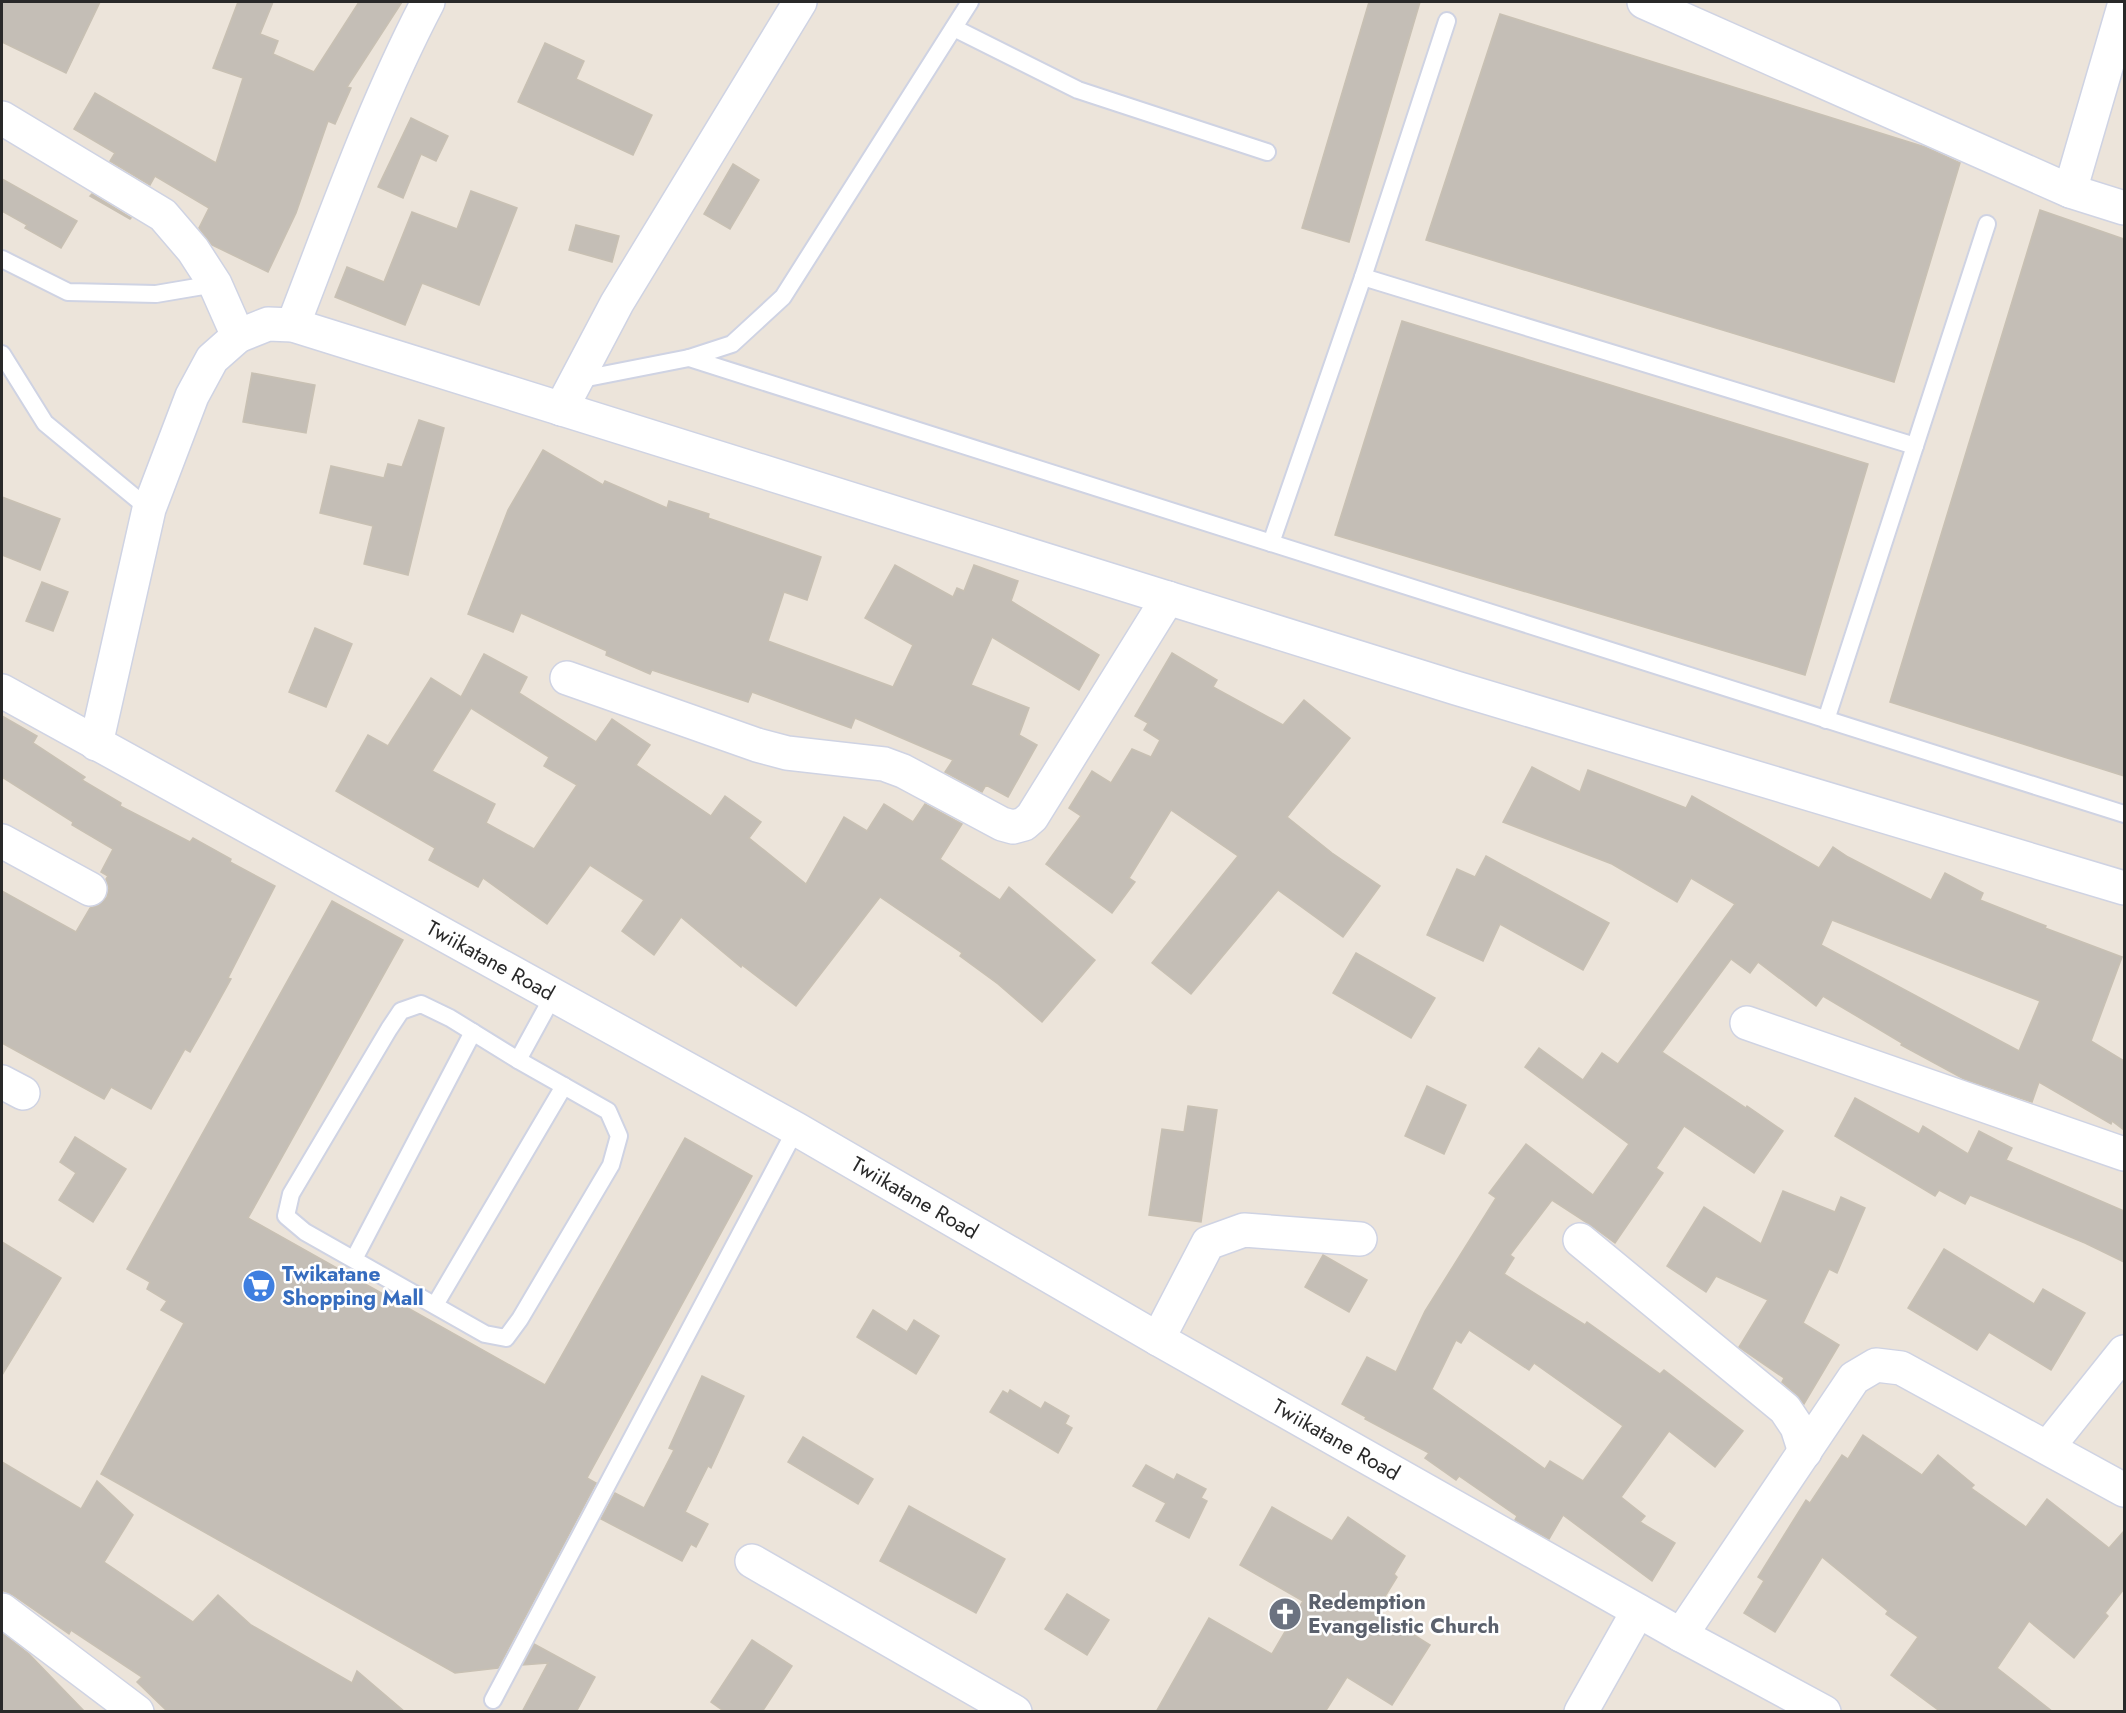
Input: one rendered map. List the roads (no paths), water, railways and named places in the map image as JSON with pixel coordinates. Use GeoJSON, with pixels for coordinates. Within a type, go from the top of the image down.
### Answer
{"type":"FeatureCollection","features":[{"type":"Feature","properties":{"kind":"street"},"geometry":{"type":"LineString","coordinates":[[293,326],[370,128],[412,32],[428,2]]}},
{"type":"Feature","properties":{"kind":"street"},"geometry":{"type":"LineString","coordinates":[[561,409],[617,303],[800,2]]}},
{"type":"Feature","properties":{"kind":"street"},"geometry":{"type":"LineString","coordinates":[[1644,2],[2070,191],[2124,208]]}},
{"type":"Feature","properties":{"kind":"street"},"geometry":{"type":"LineString","coordinates":[[2070,191],[2124,6]]}},
{"type":"Feature","properties":{"kind":"street"},"geometry":{"type":"LineString","coordinates":[[2,118],[163,215],[193,250],[214,285],[238,336]]}},
{"type":"Feature","properties":{"kind":"street"},"geometry":{"type":"LineString","coordinates":[[96,744],[149,509],[192,396],[212,359],[238,336],[268,324],[293,326],[1479,695],[2124,888]]}},
{"type":"Feature","properties":{"kind":"street"},"geometry":{"type":"LineString","coordinates":[[567,678],[777,750],[816,757],[884,764],[903,771],[992,820],[1013,827],[1024,824],[1032,817],[1168,598]]}},
{"type":"Feature","properties":{"kind":"street","name":"Twiikatane Road"},"geometry":{"type":"LineString","coordinates":[[2,691],[796,1129],[1158,1339],[1638,1611],[1824,1712]]}},
{"type":"Feature","properties":{"kind":"street"},"geometry":{"type":"LineString","coordinates":[[2,841],[90,889]]}},
{"type":"Feature","properties":{"kind":"street"},"geometry":{"type":"LineString","coordinates":[[1747,1023],[2124,1154]]}},
{"type":"Feature","properties":{"kind":"street"},"geometry":{"type":"LineString","coordinates":[[1158,1339],[1208,1243],[1244,1230],[1360,1239]]}},
{"type":"Feature","properties":{"kind":"street"},"geometry":{"type":"LineString","coordinates":[[1580,1240],[1785,1409],[1797,1427],[1805,1452]]}},
{"type":"Feature","properties":{"kind":"street"},"geometry":{"type":"LineString","coordinates":[[2048,1447],[2124,1352]]}},
{"type":"Feature","properties":{"kind":"street"},"geometry":{"type":"LineString","coordinates":[[1681,1635],[1854,1378],[1876,1365],[1901,1368],[2124,1490]]}},
{"type":"Feature","properties":{"kind":"street"},"geometry":{"type":"LineString","coordinates":[[752,1561],[1015,1712]]}},
{"type":"Feature","properties":{"kind":"street"},"geometry":{"type":"LineString","coordinates":[[2,1610],[137,1712]]}},
{"type":"Feature","properties":{"kind":"street"},"geometry":{"type":"LineString","coordinates":[[1581,1712],[1638,1611]]}},
{"type":"Feature","properties":{"kind":"lane"},"geometry":{"type":"LineString","coordinates":[[576,380],[689,358],[732,344],[783,297],[970,2]]}},
{"type":"Feature","properties":{"kind":"lane"},"geometry":{"type":"LineString","coordinates":[[1271,543],[1363,277],[1447,21]]}},
{"type":"Feature","properties":{"kind":"lane"},"geometry":{"type":"LineString","coordinates":[[954,28],[1078,90],[1268,152]]}},
{"type":"Feature","properties":{"kind":"lane"},"geometry":{"type":"LineString","coordinates":[[1826,720],[1988,224]]}},
{"type":"Feature","properties":{"kind":"lane"},"geometry":{"type":"LineString","coordinates":[[2,259],[68,292],[156,294],[214,285]]}},
{"type":"Feature","properties":{"kind":"lane"},"geometry":{"type":"LineString","coordinates":[[1363,277],[1915,446]]}},
{"type":"Feature","properties":{"kind":"lane"},"geometry":{"type":"LineString","coordinates":[[2,354],[45,423],[149,509]]}},
{"type":"Feature","properties":{"kind":"lane"},"geometry":{"type":"LineString","coordinates":[[689,358],[2124,814]]}},
{"type":"Feature","properties":{"kind":"lane"},"geometry":{"type":"LineString","coordinates":[[518,1060],[553,996]]}},
{"type":"Feature","properties":{"kind":"lane"},"geometry":{"type":"LineString","coordinates":[[421,1004],[473,1032],[608,1111],[619,1136],[611,1165],[520,1319],[506,1338],[486,1334],[305,1232],[286,1216],[291,1194],[401,1011],[421,1004]]}},
{"type":"Feature","properties":{"kind":"lane"},"geometry":{"type":"LineString","coordinates":[[354,1259],[473,1032]]}},
{"type":"Feature","properties":{"kind":"lane"},"geometry":{"type":"LineString","coordinates":[[435,1305],[564,1086]]}},
{"type":"Feature","properties":{"kind":"lane"},"geometry":{"type":"LineString","coordinates":[[493,1700],[796,1129]]}},
{"type":"Feature","properties":{"kind":"place","name":"Twikatane Shopping Mall"},"geometry":{"type":"Point","coordinates":[259,1286]}},
{"type":"Feature","properties":{"kind":"place","name":"Redemption Evangelistic Church"},"geometry":{"type":"Point","coordinates":[1285,1614]}}]}
